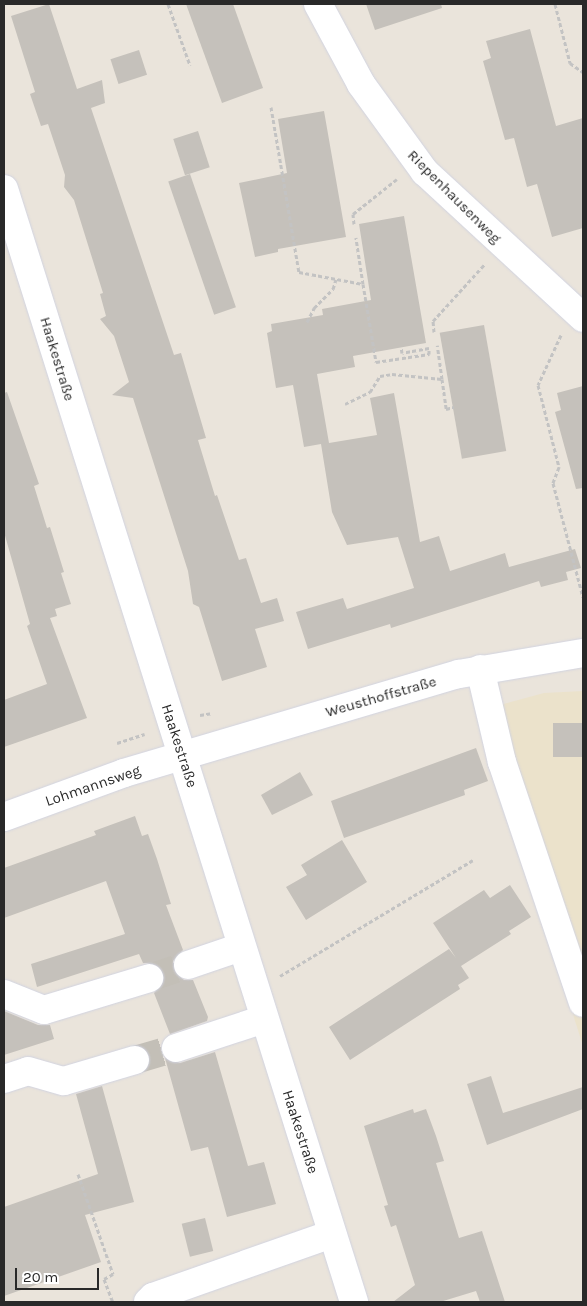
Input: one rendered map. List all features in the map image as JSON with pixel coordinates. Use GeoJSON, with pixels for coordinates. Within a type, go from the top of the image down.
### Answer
{"type":"FeatureCollection","features":[{"type":"Feature","properties":{"kind":"street","name":"Riepenhausenweg"},"geometry":{"type":"LineString","coordinates":[[318,4],[361,84],[425,172],[583,318]]}},
{"type":"Feature","properties":{"kind":"street","name":"Haakestraße"},"geometry":{"type":"LineString","coordinates":[[4,189],[354,1302]]}},
{"type":"Feature","properties":{"kind":"street","name":"Weusthoffstraße"},"geometry":{"type":"LineString","coordinates":[[183,756],[480,669],[583,652]]}},
{"type":"Feature","properties":{"kind":"street"},"geometry":{"type":"LineString","coordinates":[[480,669],[502,762],[583,1003]]}},
{"type":"Feature","properties":{"kind":"street","name":"Lohmannsweg"},"geometry":{"type":"LineString","coordinates":[[4,818],[124,773],[183,756]]}},
{"type":"Feature","properties":{"kind":"street"},"geometry":{"type":"LineString","coordinates":[[188,965],[241,947]]}},
{"type":"Feature","properties":{"kind":"street"},"geometry":{"type":"LineString","coordinates":[[4,994],[44,1010],[149,978]]}},
{"type":"Feature","properties":{"kind":"street"},"geometry":{"type":"LineString","coordinates":[[176,1048],[264,1019]]}},
{"type":"Feature","properties":{"kind":"street"},"geometry":{"type":"LineString","coordinates":[[4,1079],[28,1071],[64,1081],[135,1060]]}},
{"type":"Feature","properties":{"kind":"street"},"geometry":{"type":"LineString","coordinates":[[148,1302],[153,1297],[332,1234]]}},
{"type":"Feature","properties":{"kind":"path"},"geometry":{"type":"LineString","coordinates":[[168,4],[190,65]]}},
{"type":"Feature","properties":{"kind":"path"},"geometry":{"type":"LineString","coordinates":[[555,4],[570,63],[583,72]]}},
{"type":"Feature","properties":{"kind":"path"},"geometry":{"type":"LineString","coordinates":[[271,107],[299,272],[363,284]]}},
{"type":"Feature","properties":{"kind":"path"},"geometry":{"type":"LineString","coordinates":[[354,224],[353,214],[389,186]]}},
{"type":"Feature","properties":{"kind":"path"},"geometry":{"type":"LineString","coordinates":[[356,238],[376,362],[430,354],[429,348],[402,353],[401,347]]}},
{"type":"Feature","properties":{"kind":"path"},"geometry":{"type":"LineString","coordinates":[[434,332],[433,321],[474,278]]}},
{"type":"Feature","properties":{"kind":"path"},"geometry":{"type":"LineString","coordinates":[[307,322],[314,308],[333,289],[336,279]]}},
{"type":"Feature","properties":{"kind":"path"},"geometry":{"type":"LineString","coordinates":[[437,345],[446,408],[454,407]]}},
{"type":"Feature","properties":{"kind":"path"},"geometry":{"type":"LineString","coordinates":[[552,348],[538,385],[559,467],[553,483],[583,597]]}},
{"type":"Feature","properties":{"kind":"path"},"geometry":{"type":"LineString","coordinates":[[345,404],[370,392],[380,376],[392,374],[442,379]]}},
{"type":"Feature","properties":{"kind":"path"},"geometry":{"type":"LineString","coordinates":[[200,715],[213,713]]}},
{"type":"Feature","properties":{"kind":"path"},"geometry":{"type":"LineString","coordinates":[[138,736],[145,734]]}},
{"type":"Feature","properties":{"kind":"path"},"geometry":{"type":"LineString","coordinates":[[280,976],[473,860]]}},
{"type":"Feature","properties":{"kind":"path"},"geometry":{"type":"LineString","coordinates":[[78,1174],[112,1274],[104,1279],[113,1302]]}},
{"type":"Feature","properties":{"kind":"shaded area"},"geometry":{"type":"Polygon","coordinates":[[[583,691],[583,1046],[477,711],[544,693],[583,691]]]}},
{"type":"Feature","properties":{"kind":"building"},"geometry":{"type":"Polygon","coordinates":[[[49,4],[77,89],[102,80],[105,103],[91,108],[174,355],[181,353],[206,438],[198,440],[215,496],[217,495],[239,560],[246,558],[261,603],[277,598],[284,621],[255,629],[267,667],[222,681],[199,607],[193,604],[188,571],[133,398],[112,395],[129,382],[114,336],[100,319],[106,316],[100,294],[103,293],[74,200],[64,187],[65,175],[48,124],[41,126],[30,94],[35,92],[11,16],[49,4]]]}},
{"type":"Feature","properties":{"kind":"building"},"geometry":{"type":"Polygon","coordinates":[[[186,4],[233,4],[263,88],[222,103],[186,4]]]}},
{"type":"Feature","properties":{"kind":"building"},"geometry":{"type":"Polygon","coordinates":[[[366,4],[441,4],[442,8],[375,30],[366,4]]]}},
{"type":"Feature","properties":{"kind":"building"},"geometry":{"type":"Polygon","coordinates":[[[530,29],[556,126],[583,118],[583,228],[552,237],[537,184],[527,187],[514,138],[505,140],[483,61],[491,58],[486,41],[530,29]]]}},
{"type":"Feature","properties":{"kind":"building"},"geometry":{"type":"Polygon","coordinates":[[[139,50],[147,75],[119,84],[110,59],[139,50]]]}},
{"type":"Feature","properties":{"kind":"building"},"geometry":{"type":"Polygon","coordinates":[[[324,111],[346,237],[278,249],[278,252],[255,257],[239,183],[287,173],[278,119],[324,111]]]}},
{"type":"Feature","properties":{"kind":"building"},"geometry":{"type":"Polygon","coordinates":[[[198,131],[210,167],[185,175],[173,139],[198,131]]]}},
{"type":"Feature","properties":{"kind":"building"},"geometry":{"type":"Polygon","coordinates":[[[190,174],[236,307],[214,315],[168,181],[190,174]]]}},
{"type":"Feature","properties":{"kind":"building"},"geometry":{"type":"Polygon","coordinates":[[[404,216],[426,343],[353,356],[355,367],[317,374],[329,443],[377,435],[370,398],[394,393],[420,542],[439,536],[450,571],[505,553],[509,567],[575,549],[581,568],[566,572],[568,580],[541,587],[539,581],[391,628],[390,624],[308,649],[296,612],[343,598],[347,609],[414,588],[398,537],[347,545],[332,512],[321,444],[304,447],[293,385],[276,388],[267,333],[272,331],[271,324],[323,315],[322,309],[371,300],[359,224],[404,216]]]}},
{"type":"Feature","properties":{"kind":"building"},"geometry":{"type":"Polygon","coordinates":[[[484,325],[506,451],[462,459],[440,333],[484,325]]]}},
{"type":"Feature","properties":{"kind":"building"},"geometry":{"type":"Polygon","coordinates":[[[583,386],[583,488],[576,489],[555,412],[561,410],[557,393],[583,386]]]}},
{"type":"Feature","properties":{"kind":"building"},"geometry":{"type":"Polygon","coordinates":[[[7,392],[39,484],[34,486],[47,528],[50,527],[64,572],[61,573],[71,604],[55,609],[57,616],[50,618],[87,718],[4,747],[4,700],[47,684],[27,626],[30,624],[4,532],[4,393],[7,392]]]}},
{"type":"Feature","properties":{"kind":"building"},"geometry":{"type":"Polygon","coordinates":[[[553,723],[583,723],[583,757],[553,757],[553,723]]]}},
{"type":"Feature","properties":{"kind":"building"},"geometry":{"type":"Polygon","coordinates":[[[476,748],[488,781],[464,790],[465,795],[344,838],[331,801],[476,748]]]}},
{"type":"Feature","properties":{"kind":"building"},"geometry":{"type":"Polygon","coordinates":[[[300,772],[313,795],[272,815],[261,795],[300,772]]]}},
{"type":"Feature","properties":{"kind":"building"},"geometry":{"type":"Polygon","coordinates":[[[135,816],[142,836],[148,834],[157,859],[171,904],[166,905],[183,950],[173,961],[173,970],[184,980],[193,980],[208,1017],[207,1021],[170,1034],[154,993],[164,982],[164,973],[153,963],[143,963],[139,954],[37,987],[31,964],[125,934],[106,881],[4,918],[4,868],[96,835],[94,831],[135,816]]]}},
{"type":"Feature","properties":{"kind":"building"},"geometry":{"type":"Polygon","coordinates":[[[342,840],[367,882],[306,920],[286,887],[307,875],[301,865],[342,840]]]}},
{"type":"Feature","properties":{"kind":"building"},"geometry":{"type":"Polygon","coordinates":[[[510,885],[531,917],[509,931],[511,934],[461,966],[469,978],[458,985],[460,989],[350,1060],[329,1027],[449,949],[456,958],[433,923],[484,890],[490,898],[510,885]]]}},
{"type":"Feature","properties":{"kind":"building"},"geometry":{"type":"Polygon","coordinates":[[[4,1011],[38,1025],[50,1025],[54,1039],[4,1055],[4,1011]]]}},
{"type":"Feature","properties":{"kind":"building"},"geometry":{"type":"Polygon","coordinates":[[[215,1052],[248,1166],[264,1162],[276,1204],[227,1217],[208,1147],[191,1151],[165,1058],[180,1063],[215,1052]]]}},
{"type":"Feature","properties":{"kind":"building"},"geometry":{"type":"Polygon","coordinates":[[[491,1076],[503,1113],[583,1087],[583,1109],[487,1145],[467,1084],[491,1076]]]}},
{"type":"Feature","properties":{"kind":"building"},"geometry":{"type":"Polygon","coordinates":[[[102,1086],[134,1202],[85,1215],[101,1262],[4,1296],[4,1207],[98,1174],[76,1094],[102,1086]]]}},
{"type":"Feature","properties":{"kind":"building"},"geometry":{"type":"Polygon","coordinates":[[[413,1109],[414,1113],[426,1109],[436,1136],[444,1161],[436,1163],[459,1238],[482,1231],[505,1302],[480,1302],[476,1291],[440,1302],[393,1302],[415,1285],[396,1225],[391,1227],[384,1206],[388,1205],[364,1126],[413,1109]]]}},
{"type":"Feature","properties":{"kind":"building"},"geometry":{"type":"Polygon","coordinates":[[[205,1218],[213,1251],[190,1257],[182,1224],[205,1218]]]}},
{"type":"Feature","properties":{"kind":"tunnel"},"geometry":{"type":"LineString","coordinates":[[149,978],[188,965]]}},
{"type":"Feature","properties":{"kind":"tunnel"},"geometry":{"type":"LineString","coordinates":[[135,1060],[176,1048]]}}]}
